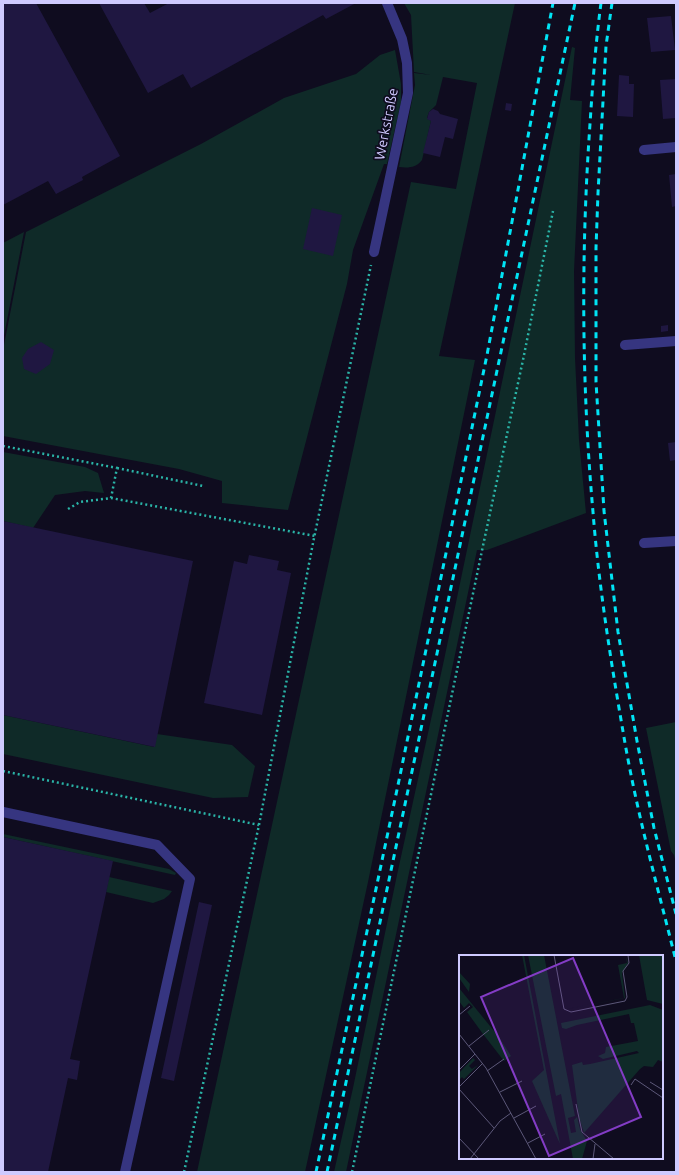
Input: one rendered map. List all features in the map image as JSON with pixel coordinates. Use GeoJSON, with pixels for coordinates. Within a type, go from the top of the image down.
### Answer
{"type":"FeatureCollection","features":[{"type":"Feature","properties":{"kind":"street","name":"Werkstraße"},"geometry":{"type":"LineString","coordinates":[[374,252],[408,93],[407,63],[402,39],[388,3]]}},
{"type":"Feature","properties":{"kind":"street"},"geometry":{"type":"LineString","coordinates":[[644,150],[676,147]]}},
{"type":"Feature","properties":{"kind":"street"},"geometry":{"type":"LineString","coordinates":[[625,345],[676,341]]}},
{"type":"Feature","properties":{"kind":"street"},"geometry":{"type":"LineString","coordinates":[[644,543],[676,540]]}},
{"type":"Feature","properties":{"kind":"street"},"geometry":{"type":"LineString","coordinates":[[3,812],[157,845],[190,879],[125,1172]]}},
{"type":"Feature","properties":{"kind":"path"},"geometry":{"type":"LineString","coordinates":[[352,1172],[553,211]]}},
{"type":"Feature","properties":{"kind":"path"},"geometry":{"type":"LineString","coordinates":[[184,1172],[259,825],[315,536],[374,252]]}},
{"type":"Feature","properties":{"kind":"path"},"geometry":{"type":"LineString","coordinates":[[3,446],[203,486]]}},
{"type":"Feature","properties":{"kind":"path"},"geometry":{"type":"LineString","coordinates":[[111,498],[118,468]]}},
{"type":"Feature","properties":{"kind":"path"},"geometry":{"type":"LineString","coordinates":[[68,509],[80,502],[111,498],[315,536]]}},
{"type":"Feature","properties":{"kind":"path"},"geometry":{"type":"LineString","coordinates":[[3,771],[259,825]]}},
{"type":"Feature","properties":{"kind":"green space"},"geometry":{"type":"Polygon","coordinates":[[[404,3],[515,3],[439,356],[475,360],[368,882],[305,1172],[197,1172],[411,182],[456,189],[477,83],[443,77],[436,105],[429,112],[427,118],[431,121],[422,160],[420,163],[412,167],[399,167],[415,85],[414,73],[431,75],[414,72],[411,15],[404,3]]]}},
{"type":"Feature","properties":{"kind":"green space"},"geometry":{"type":"Polygon","coordinates":[[[572,47],[575,48],[570,100],[582,101],[574,271],[575,358],[579,440],[586,513],[487,550],[477,550],[346,1172],[334,1172],[444,660],[572,47]]]}},
{"type":"Feature","properties":{"kind":"green space"},"geometry":{"type":"Polygon","coordinates":[[[395,50],[401,84],[401,102],[387,164],[384,164],[353,250],[347,284],[288,510],[222,503],[222,481],[179,469],[3,436],[3,350],[26,232],[201,144],[284,98],[356,74],[380,55],[395,50]]]}},
{"type":"Feature","properties":{"kind":"green space"},"geometry":{"type":"Polygon","coordinates":[[[24,232],[3,341],[3,243],[24,232]]]}},
{"type":"Feature","properties":{"kind":"green space"},"geometry":{"type":"Polygon","coordinates":[[[3,452],[85,467],[98,473],[104,493],[85,491],[55,495],[33,528],[3,521],[3,452]]]}},
{"type":"Feature","properties":{"kind":"green space"},"geometry":{"type":"Polygon","coordinates":[[[3,715],[154,747],[157,734],[232,745],[255,766],[248,797],[213,798],[3,754],[3,715]]]}},
{"type":"Feature","properties":{"kind":"green space"},"geometry":{"type":"Polygon","coordinates":[[[676,722],[676,863],[674,855],[671,851],[646,728],[676,722]]]}},
{"type":"Feature","properties":{"kind":"green space"},"geometry":{"type":"Polygon","coordinates":[[[3,834],[169,869],[176,873],[175,875],[3,837],[3,834]]]}},
{"type":"Feature","properties":{"kind":"green space"},"geometry":{"type":"Polygon","coordinates":[[[109,877],[172,891],[164,899],[153,903],[106,892],[109,877]]]}},
{"type":"Feature","properties":{"kind":"building"},"geometry":{"type":"Polygon","coordinates":[[[3,3],[36,3],[120,156],[82,177],[83,180],[56,194],[48,181],[3,205],[3,3]]]}},
{"type":"Feature","properties":{"kind":"building"},"geometry":{"type":"Polygon","coordinates":[[[99,3],[144,3],[150,13],[169,3],[356,3],[326,19],[323,15],[191,88],[183,74],[148,93],[99,3]]]}},
{"type":"Feature","properties":{"kind":"building"},"geometry":{"type":"Polygon","coordinates":[[[671,16],[675,50],[651,52],[647,18],[671,16]]]}},
{"type":"Feature","properties":{"kind":"building"},"geometry":{"type":"Polygon","coordinates":[[[619,75],[629,76],[629,84],[634,84],[633,117],[617,116],[619,75]]]}},
{"type":"Feature","properties":{"kind":"building"},"geometry":{"type":"Polygon","coordinates":[[[676,79],[676,118],[663,119],[660,80],[676,79]]]}},
{"type":"Feature","properties":{"kind":"building"},"geometry":{"type":"Polygon","coordinates":[[[506,103],[512,104],[511,111],[505,110],[506,103]]]}},
{"type":"Feature","properties":{"kind":"building"},"geometry":{"type":"Polygon","coordinates":[[[433,109],[438,111],[440,114],[458,119],[453,139],[445,137],[440,157],[423,153],[431,121],[427,119],[429,112],[433,109]]]}},
{"type":"Feature","properties":{"kind":"building"},"geometry":{"type":"Polygon","coordinates":[[[676,174],[676,206],[672,207],[669,175],[676,174]]]}},
{"type":"Feature","properties":{"kind":"building"},"geometry":{"type":"Polygon","coordinates":[[[312,208],[342,215],[333,256],[303,249],[312,208]]]}},
{"type":"Feature","properties":{"kind":"building"},"geometry":{"type":"Polygon","coordinates":[[[668,325],[668,331],[661,332],[661,326],[668,325]]]}},
{"type":"Feature","properties":{"kind":"building"},"geometry":{"type":"Polygon","coordinates":[[[41,342],[54,350],[50,364],[36,374],[24,369],[22,358],[28,349],[41,342]]]}},
{"type":"Feature","properties":{"kind":"building"},"geometry":{"type":"Polygon","coordinates":[[[676,442],[676,460],[670,461],[668,443],[676,442]]]}},
{"type":"Feature","properties":{"kind":"building"},"geometry":{"type":"Polygon","coordinates":[[[3,521],[193,561],[155,747],[3,715],[3,521]]]}},
{"type":"Feature","properties":{"kind":"building"},"geometry":{"type":"Polygon","coordinates":[[[249,555],[279,561],[277,570],[291,573],[262,715],[204,703],[234,561],[247,564],[249,555]]]}},
{"type":"Feature","properties":{"kind":"building"},"geometry":{"type":"Polygon","coordinates":[[[3,837],[113,861],[70,1059],[80,1061],[77,1080],[68,1078],[48,1172],[3,1172],[3,837]]]}},
{"type":"Feature","properties":{"kind":"building"},"geometry":{"type":"Polygon","coordinates":[[[199,902],[212,905],[174,1081],[161,1078],[199,902]]]}},
{"type":"Feature","properties":{"kind":"railway"},"geometry":{"type":"LineString","coordinates":[[316,1172],[487,355],[553,3]]}},
{"type":"Feature","properties":{"kind":"railway"},"geometry":{"type":"LineString","coordinates":[[327,1172],[575,3]]}},
{"type":"Feature","properties":{"kind":"railway"},"geometry":{"type":"LineString","coordinates":[[601,3],[595,54],[586,185],[584,326],[589,466],[602,599],[625,743],[642,826],[676,961]]}},
{"type":"Feature","properties":{"kind":"railway"},"geometry":{"type":"LineString","coordinates":[[612,3],[606,46],[596,248],[596,382],[604,511],[618,632],[637,741],[654,828],[676,914]]}}]}
